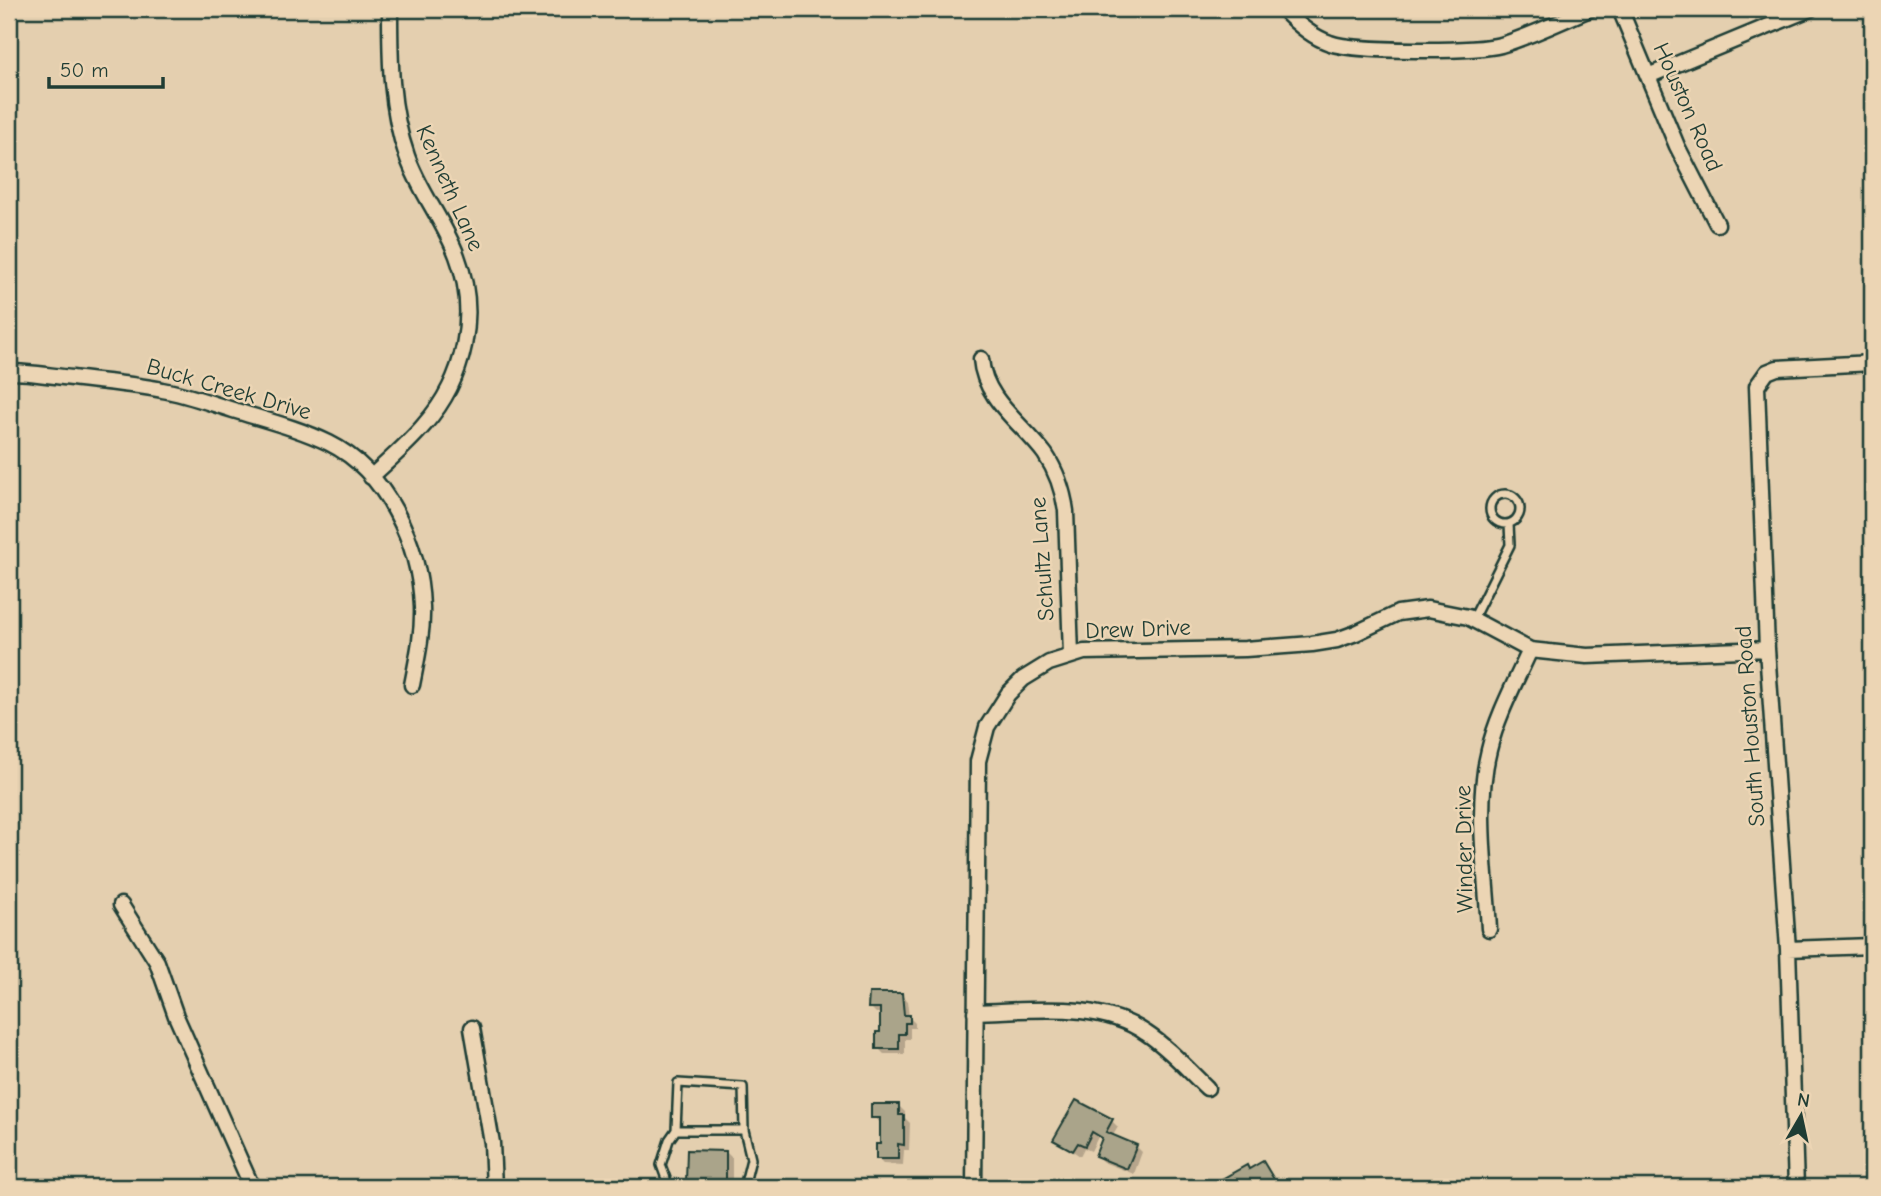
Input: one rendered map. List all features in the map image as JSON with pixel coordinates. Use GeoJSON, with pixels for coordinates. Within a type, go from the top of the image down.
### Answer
{"type":"FeatureCollection","features":[{"type":"Feature","properties":{"kind":"street","name":"Kenneth Lane"},"geometry":{"type":"LineString","coordinates":[[371,477],[424,426],[436,410],[461,361],[466,335],[467,307],[457,256],[407,158],[397,122],[391,85],[390,9]]}},
{"type":"Feature","properties":{"kind":"street"},"geometry":{"type":"LineString","coordinates":[[1283,9],[1293,20],[1327,43],[1371,49],[1469,49],[1499,46],[1590,9]]}},
{"type":"Feature","properties":{"kind":"street","name":"Houston Road"},"geometry":{"type":"LineString","coordinates":[[1620,9],[1677,145],[1717,224]]}},
{"type":"Feature","properties":{"kind":"street"},"geometry":{"type":"LineString","coordinates":[[1648,76],[1810,9]]}},
{"type":"Feature","properties":{"kind":"street","name":"Schultz Lane"},"geometry":{"type":"LineString","coordinates":[[981,359],[982,373],[1000,404],[1043,452],[1063,492],[1071,655]]}},
{"type":"Feature","properties":{"kind":"street","name":"South Houston Road"},"geometry":{"type":"LineString","coordinates":[[1796,1187],[1788,949],[1767,649],[1757,386],[1767,372],[1777,368],[1872,363]]}},
{"type":"Feature","properties":{"kind":"street","name":"Buck Creek Drive"},"geometry":{"type":"LineString","coordinates":[[9,372],[164,390],[273,421],[330,443],[371,477],[401,520],[416,561],[422,608],[412,685]]}},
{"type":"Feature","properties":{"kind":"street","name":"Drew Drive"},"geometry":{"type":"LineString","coordinates":[[974,1187],[977,773],[981,743],[996,709],[1023,679],[1049,663],[1071,655],[1100,651],[1245,649],[1312,644],[1337,640],[1398,613],[1428,609],[1472,620],[1530,650],[1587,656],[1767,649]]}},
{"type":"Feature","properties":{"kind":"street","name":"Winder Drive"},"geometry":{"type":"LineString","coordinates":[[1489,929],[1484,778],[1489,750],[1500,718],[1530,650]]}},
{"type":"Feature","properties":{"kind":"street"},"geometry":{"type":"LineString","coordinates":[[121,905],[157,962],[176,1016],[251,1187]]}},
{"type":"Feature","properties":{"kind":"street"},"geometry":{"type":"LineString","coordinates":[[1788,949],[1872,946]]}},
{"type":"Feature","properties":{"kind":"street"},"geometry":{"type":"LineString","coordinates":[[975,1012],[1082,1012],[1128,1023],[1146,1032],[1207,1088]]}},
{"type":"Feature","properties":{"kind":"street"},"geometry":{"type":"LineString","coordinates":[[472,1028],[492,1143],[494,1187]]}},
{"type":"Feature","properties":{"kind":"lane"},"geometry":{"type":"LineString","coordinates":[[1505,493],[1515,497],[1521,506],[1518,517],[1509,524],[1498,523],[1490,516],[1489,505],[1495,496],[1505,493]]}},
{"type":"Feature","properties":{"kind":"lane"},"geometry":{"type":"LineString","coordinates":[[1472,620],[1510,545],[1509,524]]}},
{"type":"Feature","properties":{"kind":"lane"},"geometry":{"type":"LineString","coordinates":[[669,1187],[661,1165],[668,1140],[677,1130],[678,1083],[744,1087],[744,1130],[751,1159],[744,1187]]}},
{"type":"Feature","properties":{"kind":"lane"},"geometry":{"type":"LineString","coordinates":[[677,1130],[744,1130]]}},
{"type":"Feature","properties":{"kind":"building"},"geometry":{"type":"Polygon","coordinates":[[[869,993],[902,993],[904,1015],[910,1015],[910,1023],[905,1023],[905,1034],[899,1034],[899,1049],[876,1049],[876,1032],[880,1032],[880,1008],[868,1008],[869,993]]]}},
{"type":"Feature","properties":{"kind":"building"},"geometry":{"type":"Polygon","coordinates":[[[1076,1100],[1113,1119],[1106,1132],[1137,1145],[1127,1169],[1095,1156],[1102,1138],[1092,1132],[1085,1146],[1078,1143],[1073,1151],[1053,1140],[1076,1100]]]}},
{"type":"Feature","properties":{"kind":"building"},"geometry":{"type":"Polygon","coordinates":[[[871,1104],[899,1104],[899,1115],[904,1115],[904,1145],[898,1144],[898,1159],[876,1159],[876,1144],[880,1144],[880,1118],[871,1118],[871,1104]]]}},
{"type":"Feature","properties":{"kind":"building"},"geometry":{"type":"Polygon","coordinates":[[[687,1150],[726,1151],[726,1183],[686,1182],[687,1150]]]}},
{"type":"Feature","properties":{"kind":"building"},"geometry":{"type":"Polygon","coordinates":[[[1263,1161],[1275,1181],[1263,1187],[1214,1187],[1224,1181],[1222,1179],[1247,1165],[1249,1169],[1263,1161]]]}}]}
